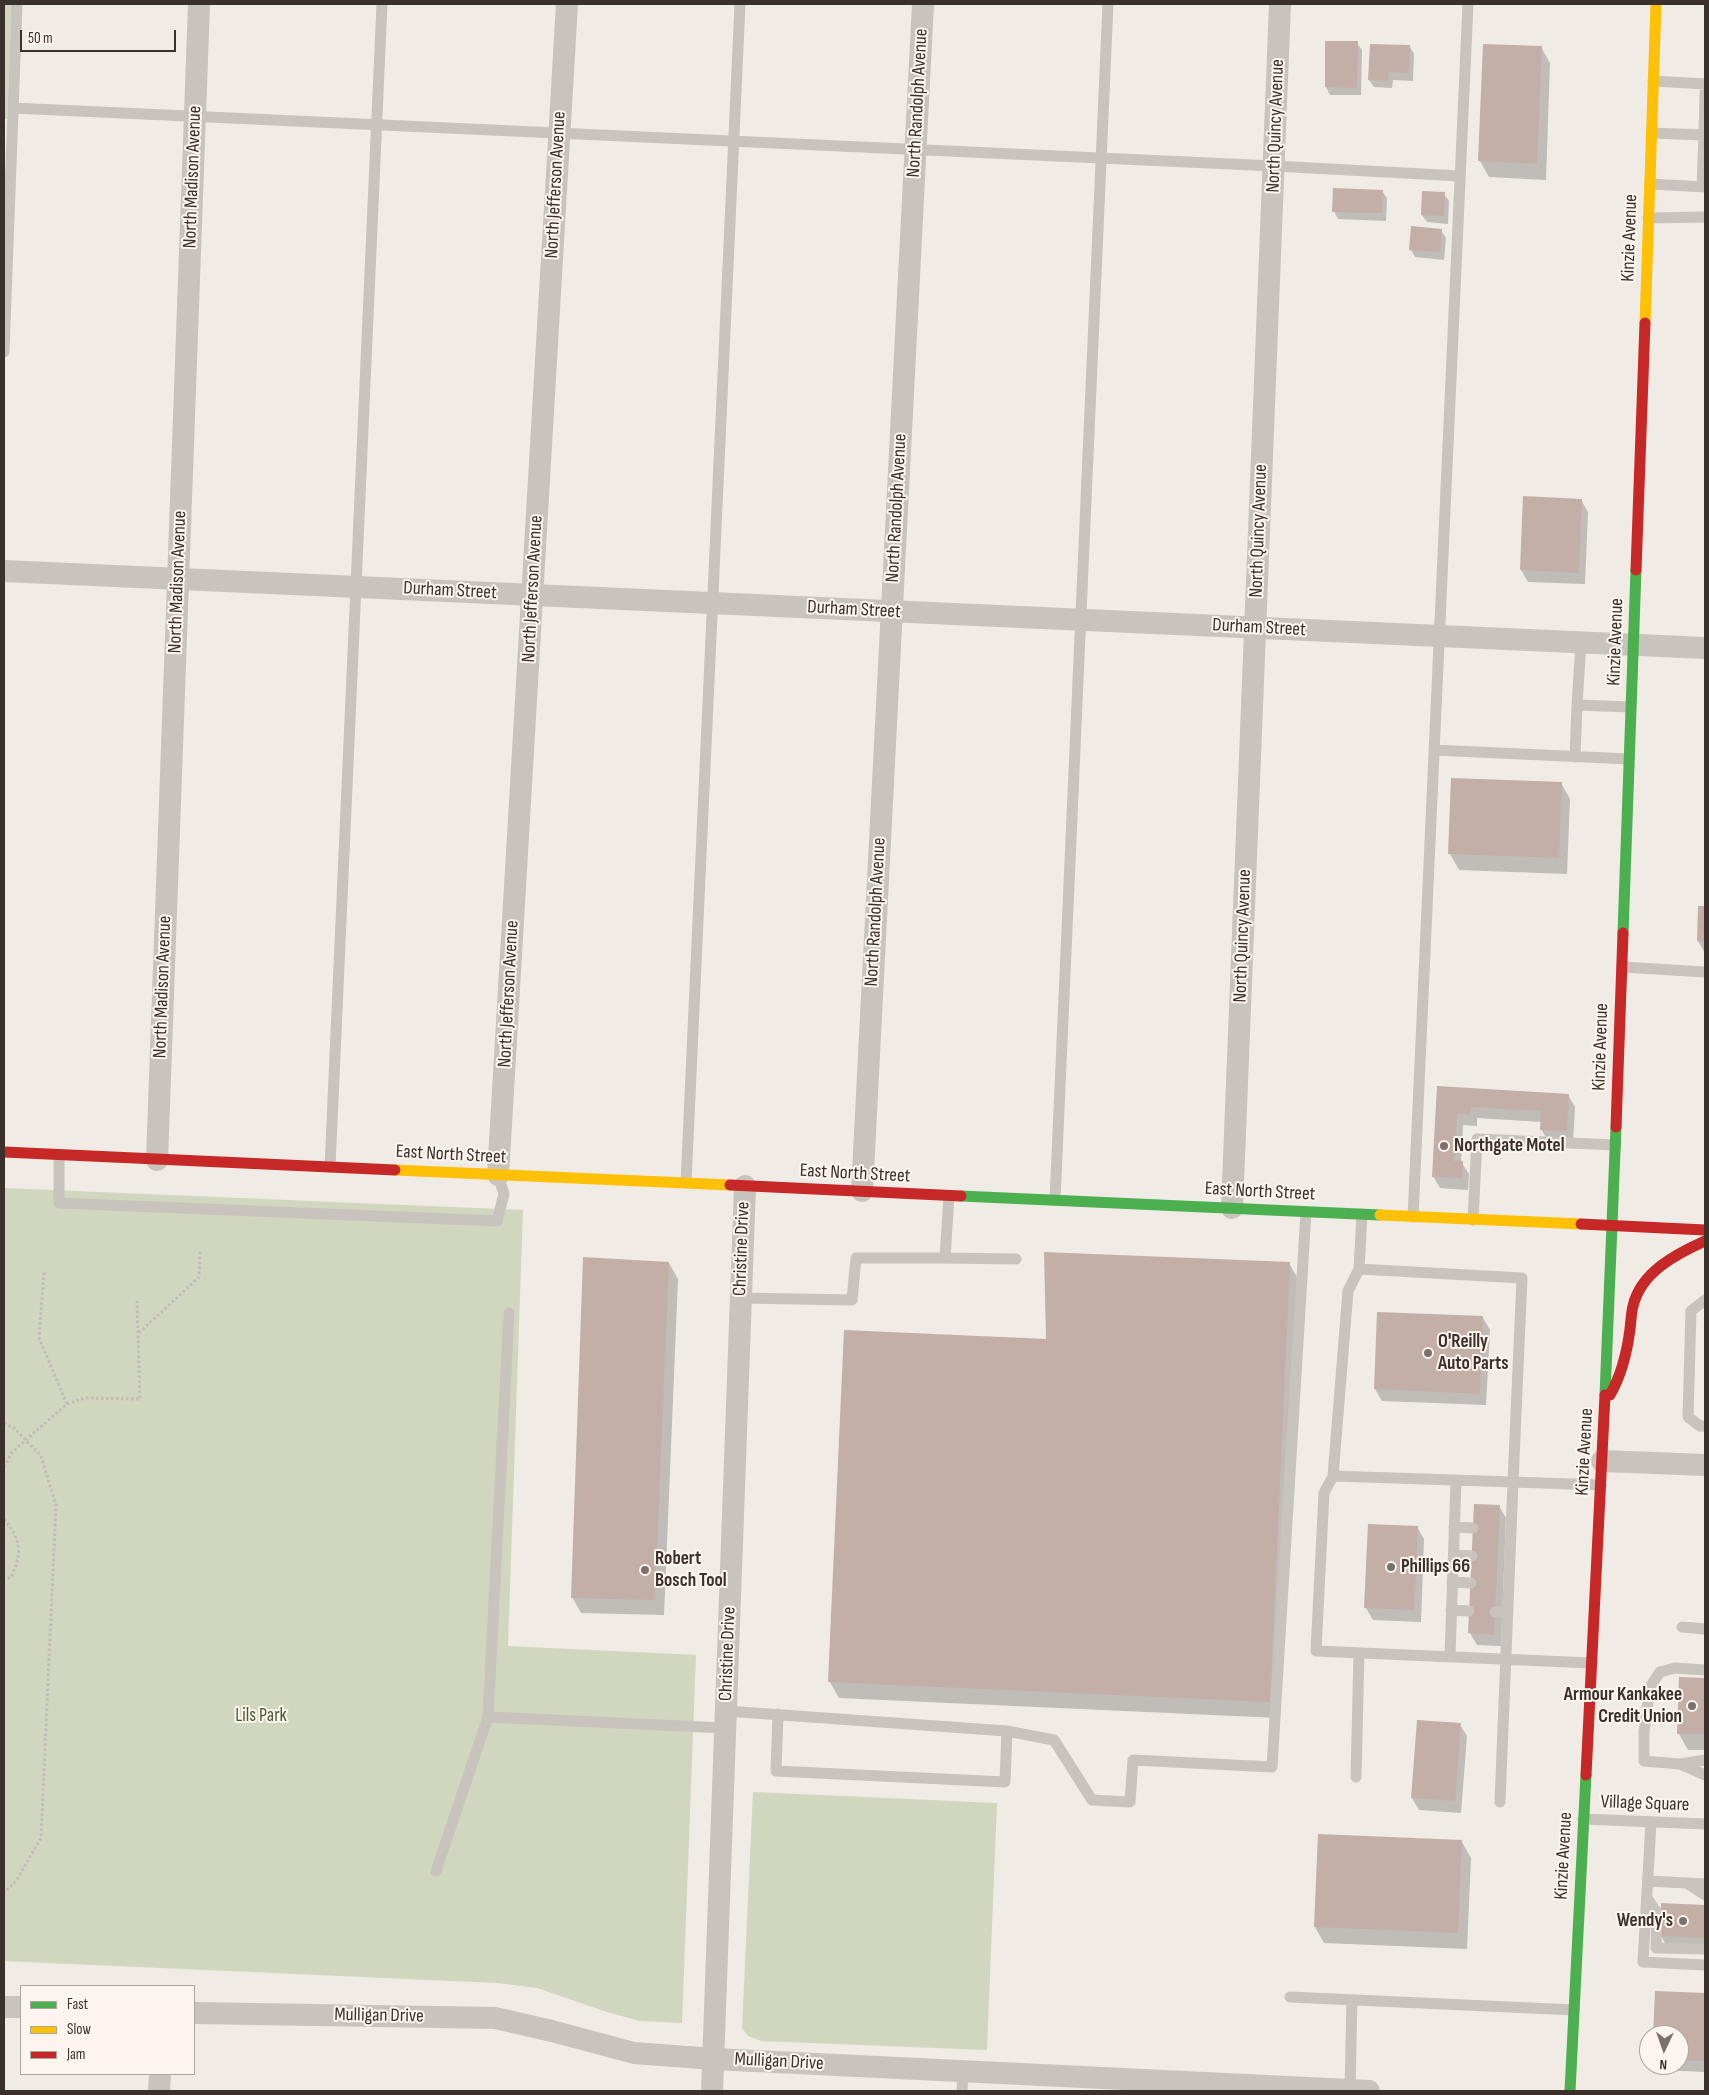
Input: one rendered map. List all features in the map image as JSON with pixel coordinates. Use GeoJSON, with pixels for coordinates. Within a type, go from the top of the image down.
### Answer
{"type":"FeatureCollection","features":[{"type":"Feature","properties":{"kind":"main road","name":"Kinzie Avenue"},"geometry":{"type":"LineString","coordinates":[[1570,2091],[1613,1226],[1656,4]]}},
{"type":"Feature","properties":{"kind":"main road","name":"East North Street"},"geometry":{"type":"LineString","coordinates":[[4,1152],[1705,1230]]}},
{"type":"Feature","properties":{"kind":"main road"},"geometry":{"type":"LineString","coordinates":[[1604,1405],[1622,1376],[1627,1357],[1634,1304],[1641,1289],[1659,1267],[1680,1252],[1705,1241]]}},
{"type":"Feature","properties":{"kind":"street","name":"North Madison Avenue"},"geometry":{"type":"LineString","coordinates":[[157,1160],[199,4]]}},
{"type":"Feature","properties":{"kind":"street","name":"North Jefferson Avenue"},"geometry":{"type":"LineString","coordinates":[[498,1175],[567,4]]}},
{"type":"Feature","properties":{"kind":"street","name":"North Randolph Avenue"},"geometry":{"type":"LineString","coordinates":[[862,1191],[923,4]]}},
{"type":"Feature","properties":{"kind":"street","name":"North Quincy Avenue"},"geometry":{"type":"LineString","coordinates":[[1232,1208],[1280,4]]}},
{"type":"Feature","properties":{"kind":"street","name":"Durham Street"},"geometry":{"type":"LineString","coordinates":[[4,572],[1705,648]]}},
{"type":"Feature","properties":{"kind":"street","name":"Christine Drive"},"geometry":{"type":"LineString","coordinates":[[712,2091],[745,1186]]}},
{"type":"Feature","properties":{"kind":"street"},"geometry":{"type":"LineString","coordinates":[[1602,1461],[1705,1465]]}},
{"type":"Feature","properties":{"kind":"street"},"geometry":{"type":"LineString","coordinates":[[4,2007],[20,2007]]}},
{"type":"Feature","properties":{"kind":"street","name":"Mulligan Drive"},"geometry":{"type":"LineString","coordinates":[[195,2013],[495,2018],[634,2053],[963,2081],[1360,2091]]}},
{"type":"Feature","properties":{"kind":"street"},"geometry":{"type":"LineString","coordinates":[[159,2091],[160,2075]]}},
{"type":"Feature","properties":{"kind":"lane"},"geometry":{"type":"LineString","coordinates":[[4,352],[17,4]]}},
{"type":"Feature","properties":{"kind":"lane"},"geometry":{"type":"LineString","coordinates":[[330,1167],[382,4]]}},
{"type":"Feature","properties":{"kind":"lane"},"geometry":{"type":"LineString","coordinates":[[686,1184],[740,4]]}},
{"type":"Feature","properties":{"kind":"lane"},"geometry":{"type":"LineString","coordinates":[[1055,1200],[1108,4]]}},
{"type":"Feature","properties":{"kind":"lane"},"geometry":{"type":"LineString","coordinates":[[1413,1217],[1468,4]]}},
{"type":"Feature","properties":{"kind":"lane"},"geometry":{"type":"LineString","coordinates":[[1653,82],[1705,84]]}},
{"type":"Feature","properties":{"kind":"lane"},"geometry":{"type":"LineString","coordinates":[[1650,184],[1704,186],[1705,93]]}},
{"type":"Feature","properties":{"kind":"lane"},"geometry":{"type":"LineString","coordinates":[[13,108],[1460,176]]}},
{"type":"Feature","properties":{"kind":"lane"},"geometry":{"type":"LineString","coordinates":[[1651,133],[1704,135]]}},
{"type":"Feature","properties":{"kind":"lane"},"geometry":{"type":"LineString","coordinates":[[1648,218],[1705,217]]}},
{"type":"Feature","properties":{"kind":"lane"},"geometry":{"type":"LineString","coordinates":[[1575,757],[1581,642]]}},
{"type":"Feature","properties":{"kind":"lane"},"geometry":{"type":"LineString","coordinates":[[1577,705],[1631,707]]}},
{"type":"Feature","properties":{"kind":"lane"},"geometry":{"type":"LineString","coordinates":[[1434,750],[1629,759]]}},
{"type":"Feature","properties":{"kind":"lane"},"geometry":{"type":"LineString","coordinates":[[1622,966],[1705,972]]}},
{"type":"Feature","properties":{"kind":"lane"},"geometry":{"type":"LineString","coordinates":[[1473,1220],[1477,1139],[1616,1145]]}},
{"type":"Feature","properties":{"kind":"lane"},"geometry":{"type":"LineString","coordinates":[[60,1155],[59,1203],[497,1221],[504,1194],[498,1175]]}},
{"type":"Feature","properties":{"kind":"lane"},"geometry":{"type":"LineString","coordinates":[[945,1258],[950,1196]]}},
{"type":"Feature","properties":{"kind":"lane"},"geometry":{"type":"LineString","coordinates":[[488,1717],[725,1719],[778,1714],[1008,1731],[1054,1740],[1092,1800],[1130,1802],[1133,1760],[1272,1767],[1306,1212]]}},
{"type":"Feature","properties":{"kind":"lane"},"geometry":{"type":"LineString","coordinates":[[1362,1214],[1359,1268],[1348,1291],[1333,1476],[1324,1493],[1316,1651],[1591,1663]]}},
{"type":"Feature","properties":{"kind":"lane"},"geometry":{"type":"LineString","coordinates":[[741,1298],[852,1300],[856,1258],[1016,1259]]}},
{"type":"Feature","properties":{"kind":"lane"},"geometry":{"type":"LineString","coordinates":[[1359,1268],[1522,1278],[1513,1482],[1505,1530],[1510,1558],[1500,1802]]}},
{"type":"Feature","properties":{"kind":"lane"},"geometry":{"type":"LineString","coordinates":[[1705,1300],[1691,1311],[1688,1417],[1700,1426],[1705,1426]]}},
{"type":"Feature","properties":{"kind":"lane"},"geometry":{"type":"LineString","coordinates":[[436,1871],[488,1717],[509,1314]]}},
{"type":"Feature","properties":{"kind":"lane"},"geometry":{"type":"LineString","coordinates":[[1333,1476],[1601,1485]]}},
{"type":"Feature","properties":{"kind":"lane"},"geometry":{"type":"LineString","coordinates":[[1450,1656],[1456,1481]]}},
{"type":"Feature","properties":{"kind":"lane"},"geometry":{"type":"LineString","coordinates":[[1454,1527],[1473,1528]]}},
{"type":"Feature","properties":{"kind":"lane"},"geometry":{"type":"LineString","coordinates":[[1454,1555],[1472,1556]]}},
{"type":"Feature","properties":{"kind":"lane"},"geometry":{"type":"LineString","coordinates":[[1498,1558],[1510,1558]]}},
{"type":"Feature","properties":{"kind":"lane"},"geometry":{"type":"LineString","coordinates":[[1452,1582],[1470,1583]]}},
{"type":"Feature","properties":{"kind":"lane"},"geometry":{"type":"LineString","coordinates":[[1496,1584],[1509,1584]]}},
{"type":"Feature","properties":{"kind":"lane"},"geometry":{"type":"LineString","coordinates":[[1451,1610],[1469,1611]]}},
{"type":"Feature","properties":{"kind":"lane"},"geometry":{"type":"LineString","coordinates":[[1495,1612],[1508,1612]]}},
{"type":"Feature","properties":{"kind":"lane"},"geometry":{"type":"LineString","coordinates":[[1682,1627],[1705,1629]]}},
{"type":"Feature","properties":{"kind":"lane"},"geometry":{"type":"LineString","coordinates":[[1356,1777],[1360,1653]]}},
{"type":"Feature","properties":{"kind":"lane"},"geometry":{"type":"LineString","coordinates":[[1705,1670],[1676,1668],[1660,1672],[1650,1687],[1644,1732],[1644,1761],[1680,1764],[1705,1760]]}},
{"type":"Feature","properties":{"kind":"lane"},"geometry":{"type":"LineString","coordinates":[[778,1714],[776,1771],[1005,1782],[1008,1731]]}},
{"type":"Feature","properties":{"kind":"lane"},"geometry":{"type":"LineString","coordinates":[[1680,1764],[1705,1775]]}},
{"type":"Feature","properties":{"kind":"lane","name":"Village Square"},"geometry":{"type":"LineString","coordinates":[[1583,1819],[1705,1824]]}},
{"type":"Feature","properties":{"kind":"lane"},"geometry":{"type":"LineString","coordinates":[[1651,1822],[1643,1962],[1705,1965]]}},
{"type":"Feature","properties":{"kind":"lane"},"geometry":{"type":"LineString","coordinates":[[1648,1881],[1705,1884]]}},
{"type":"Feature","properties":{"kind":"lane"},"geometry":{"type":"LineString","coordinates":[[1686,1883],[1705,1895]]}},
{"type":"Feature","properties":{"kind":"lane"},"geometry":{"type":"LineString","coordinates":[[1647,1898],[1657,1913],[1656,1948],[1705,1950]]}},
{"type":"Feature","properties":{"kind":"lane"},"geometry":{"type":"LineString","coordinates":[[1290,1997],[1574,2010]]}},
{"type":"Feature","properties":{"kind":"lane"},"geometry":{"type":"LineString","coordinates":[[1352,2000],[1360,2091]]}},
{"type":"Feature","properties":{"kind":"path"},"geometry":{"type":"LineString","coordinates":[[138,1333],[199,1277],[200,1250]]}},
{"type":"Feature","properties":{"kind":"path"},"geometry":{"type":"LineString","coordinates":[[44,1272],[39,1338],[67,1404]]}},
{"type":"Feature","properties":{"kind":"path"},"geometry":{"type":"LineString","coordinates":[[4,1467],[12,1452],[67,1404],[85,1398],[140,1399],[137,1301]]}},
{"type":"Feature","properties":{"kind":"path"},"geometry":{"type":"LineString","coordinates":[[4,1423],[14,1428],[41,1456],[56,1504],[41,1838],[16,1881],[4,1893]]}},
{"type":"Feature","properties":{"kind":"path"},"geometry":{"type":"LineString","coordinates":[[4,1519],[12,1529],[17,1542],[19,1559],[11,1578],[4,1578]]}},
{"type":"Feature","properties":{"kind":"green space"},"geometry":{"type":"Polygon","coordinates":[[[4,4],[12,4],[7,119],[4,119],[4,4]]]}},
{"type":"Feature","properties":{"kind":"green space","name":"Lils Park"},"geometry":{"type":"Polygon","coordinates":[[[4,1188],[523,1210],[508,1646],[696,1655],[682,2023],[640,2021],[537,1988],[497,1983],[4,1961],[4,1188]]]}},
{"type":"Feature","properties":{"kind":"green space"},"geometry":{"type":"Polygon","coordinates":[[[753,1792],[997,1803],[987,2050],[761,2041],[748,2036],[742,2028],[753,1792]]]}},
{"type":"Feature","properties":{"kind":"building"},"geometry":{"type":"Polygon","coordinates":[[[1325,41],[1358,41],[1357,88],[1325,87],[1325,41]]]}},
{"type":"Feature","properties":{"kind":"building"},"geometry":{"type":"Polygon","coordinates":[[[1370,44],[1410,45],[1409,73],[1389,72],[1388,81],[1368,80],[1370,44]]]}},
{"type":"Feature","properties":{"kind":"building"},"geometry":{"type":"Polygon","coordinates":[[[1483,44],[1542,46],[1537,164],[1478,161],[1483,44]]]}},
{"type":"Feature","properties":{"kind":"building"},"geometry":{"type":"Polygon","coordinates":[[[1333,188],[1383,190],[1382,213],[1332,212],[1333,188]]]}},
{"type":"Feature","properties":{"kind":"building"},"geometry":{"type":"Polygon","coordinates":[[[1422,191],[1445,192],[1444,216],[1421,215],[1422,191]]]}},
{"type":"Feature","properties":{"kind":"building"},"geometry":{"type":"Polygon","coordinates":[[[1411,226],[1442,229],[1440,252],[1409,250],[1411,226]]]}},
{"type":"Feature","properties":{"kind":"building"},"geometry":{"type":"Polygon","coordinates":[[[1523,496],[1582,499],[1579,573],[1520,570],[1523,496]]]}},
{"type":"Feature","properties":{"kind":"building"},"geometry":{"type":"Polygon","coordinates":[[[1451,778],[1562,782],[1559,858],[1448,854],[1451,778]]]}},
{"type":"Feature","properties":{"kind":"building"},"geometry":{"type":"Polygon","coordinates":[[[1698,906],[1705,906],[1705,941],[1697,941],[1698,906]]]}},
{"type":"Feature","properties":{"kind":"building","name":"Northgate Motel"},"geometry":{"type":"Polygon","coordinates":[[[1437,1086],[1569,1094],[1567,1131],[1540,1130],[1541,1111],[1471,1107],[1470,1115],[1457,1114],[1454,1161],[1463,1161],[1462,1178],[1432,1177],[1437,1086]]]}},
{"type":"Feature","properties":{"kind":"building"},"geometry":{"type":"Polygon","coordinates":[[[1044,1252],[1290,1262],[1270,1702],[828,1682],[844,1330],[1046,1339],[1044,1252]]]}},
{"type":"Feature","properties":{"kind":"building"},"geometry":{"type":"Polygon","coordinates":[[[583,1257],[669,1262],[655,1600],[571,1598],[583,1257]]]}},
{"type":"Feature","properties":{"kind":"building","name":"O'Reilly Auto Parts"},"geometry":{"type":"Polygon","coordinates":[[[1377,1312],[1483,1316],[1480,1394],[1374,1389],[1377,1312]]]}},
{"type":"Feature","properties":{"kind":"building","name":"Phillips 66"},"geometry":{"type":"Polygon","coordinates":[[[1474,1504],[1500,1505],[1494,1635],[1468,1633],[1474,1504]]]}},
{"type":"Feature","properties":{"kind":"building","name":"Phillips 66"},"geometry":{"type":"Polygon","coordinates":[[[1368,1524],[1418,1526],[1414,1610],[1364,1608],[1368,1524]]]}},
{"type":"Feature","properties":{"kind":"building","name":"Armour Kankakee Credit Union"},"geometry":{"type":"Polygon","coordinates":[[[1679,1677],[1705,1678],[1705,1734],[1677,1734],[1679,1677]]]}},
{"type":"Feature","properties":{"kind":"building"},"geometry":{"type":"Polygon","coordinates":[[[1417,1720],[1461,1723],[1455,1801],[1411,1798],[1417,1720]]]}},
{"type":"Feature","properties":{"kind":"building"},"geometry":{"type":"Polygon","coordinates":[[[1318,1834],[1462,1840],[1458,1933],[1314,1927],[1318,1834]]]}},
{"type":"Feature","properties":{"kind":"building","name":"Wendy's"},"geometry":{"type":"Polygon","coordinates":[[[1661,1903],[1705,1905],[1705,1938],[1660,1936],[1661,1903]]]}},
{"type":"Feature","properties":{"kind":"building"},"geometry":{"type":"Polygon","coordinates":[[[1655,1991],[1705,1993],[1705,2061],[1689,2060],[1689,2025],[1653,2025],[1655,1991]]]}},
{"type":"Feature","properties":{"kind":"traffic: fast"},"geometry":{"type":"LineString","coordinates":[[1623,933],[1636,570]]}},
{"type":"Feature","properties":{"kind":"traffic: fast"},"geometry":{"type":"LineString","coordinates":[[1605,1395],[1616,1127]]}},
{"type":"Feature","properties":{"kind":"traffic: fast"},"geometry":{"type":"LineString","coordinates":[[961,1196],[1380,1215]]}},
{"type":"Feature","properties":{"kind":"traffic: fast"},"geometry":{"type":"LineString","coordinates":[[1570,2091],[1586,1775]]}},
{"type":"Feature","properties":{"kind":"traffic: slow"},"geometry":{"type":"LineString","coordinates":[[1645,323],[1656,4]]}},
{"type":"Feature","properties":{"kind":"traffic: slow"},"geometry":{"type":"LineString","coordinates":[[395,1170],[730,1185]]}},
{"type":"Feature","properties":{"kind":"traffic: slow"},"geometry":{"type":"LineString","coordinates":[[1380,1215],[1581,1224]]}},
{"type":"Feature","properties":{"kind":"traffic: jam"},"geometry":{"type":"LineString","coordinates":[[1636,570],[1645,323]]}},
{"type":"Feature","properties":{"kind":"traffic: jam"},"geometry":{"type":"LineString","coordinates":[[1616,1127],[1623,933]]}},
{"type":"Feature","properties":{"kind":"traffic: jam"},"geometry":{"type":"LineString","coordinates":[[4,1152],[395,1170]]}},
{"type":"Feature","properties":{"kind":"traffic: jam"},"geometry":{"type":"LineString","coordinates":[[730,1185],[961,1196]]}},
{"type":"Feature","properties":{"kind":"traffic: jam"},"geometry":{"type":"LineString","coordinates":[[1581,1224],[1705,1230]]}},
{"type":"Feature","properties":{"kind":"traffic: jam"},"geometry":{"type":"LineString","coordinates":[[1610,1395],[1626,1355],[1631,1315],[1637,1294],[1644,1283],[1661,1266],[1672,1258],[1705,1241]]}},
{"type":"Feature","properties":{"kind":"traffic: jam"},"geometry":{"type":"LineString","coordinates":[[1586,1775],[1605,1395]]}},
{"type":"Feature","properties":{"kind":"place","name":"Northgate Motel"},"geometry":{"type":"Point","coordinates":[1444,1146]}},
{"type":"Feature","properties":{"kind":"place","name":"O'Reilly Auto Parts"},"geometry":{"type":"Point","coordinates":[1428,1353]}},
{"type":"Feature","properties":{"kind":"place","name":"Phillips 66"},"geometry":{"type":"Point","coordinates":[1391,1567]}},
{"type":"Feature","properties":{"kind":"place","name":"Robert Bosch Tool"},"geometry":{"type":"Point","coordinates":[645,1570]}},
{"type":"Feature","properties":{"kind":"place","name":"Armour Kankakee Credit Union"},"geometry":{"type":"Point","coordinates":[1692,1706]}},
{"type":"Feature","properties":{"kind":"place","name":"Wendy's"},"geometry":{"type":"Point","coordinates":[1683,1921]}}]}
